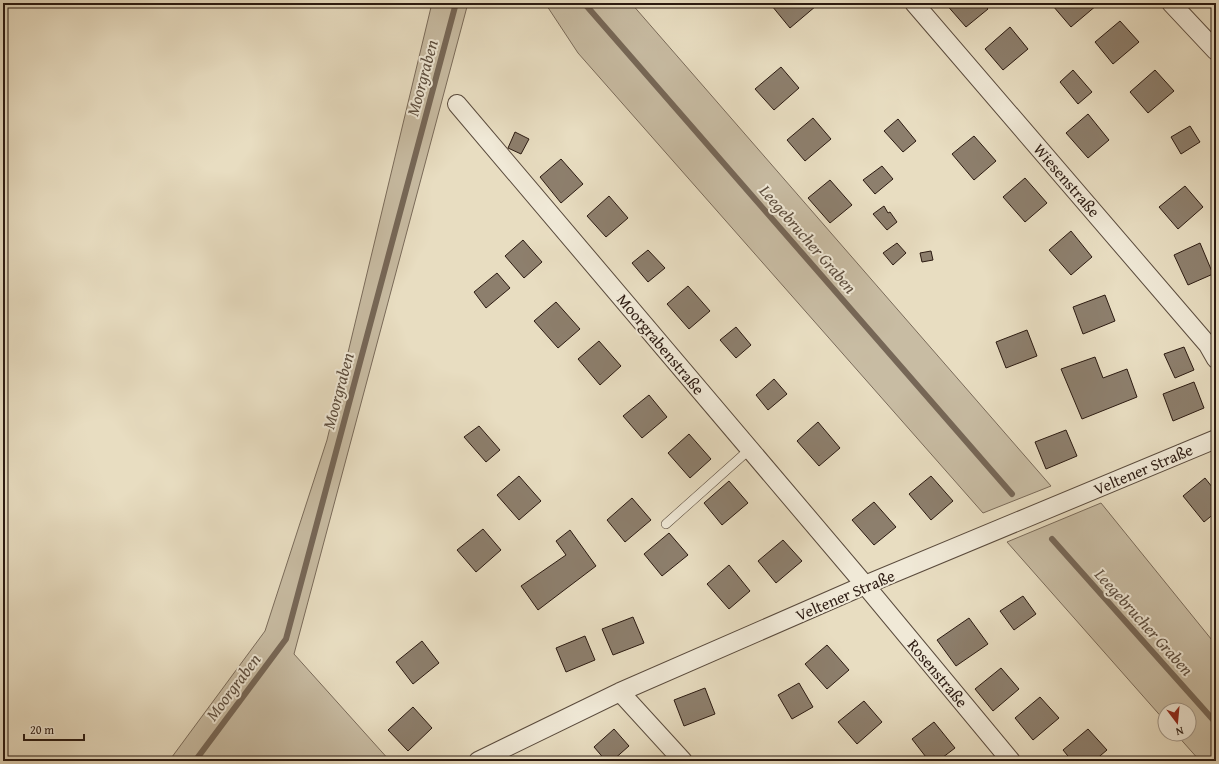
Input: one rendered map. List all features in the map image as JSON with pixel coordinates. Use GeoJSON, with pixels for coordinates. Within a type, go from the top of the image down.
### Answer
{"type":"FeatureCollection","features":[{"type":"Feature","properties":{"kind":"street","name":"Wiesenstraße"},"geometry":{"type":"LineString","coordinates":[[914,3],[1208,345],[1216,359]]}},
{"type":"Feature","properties":{"kind":"street"},"geometry":{"type":"LineString","coordinates":[[1171,3],[1216,51]]}},
{"type":"Feature","properties":{"kind":"street","name":"Moorgrabenstraße"},"geometry":{"type":"LineString","coordinates":[[457,104],[865,585]]}},
{"type":"Feature","properties":{"kind":"street","name":"Veltener Straße"},"geometry":{"type":"LineString","coordinates":[[478,761],[620,692],[865,585],[1216,439]]}},
{"type":"Feature","properties":{"kind":"street","name":"Rosenstraße"},"geometry":{"type":"LineString","coordinates":[[865,585],[1011,761]]}},
{"type":"Feature","properties":{"kind":"street"},"geometry":{"type":"LineString","coordinates":[[620,692],[683,761]]}},
{"type":"Feature","properties":{"kind":"lane"},"geometry":{"type":"LineString","coordinates":[[666,524],[750,449]]}},
{"type":"Feature","properties":{"kind":"shaded area"},"geometry":{"type":"Polygon","coordinates":[[[432,3],[468,3],[294,654],[390,761],[169,761],[265,631],[327,440],[432,3]]]}},
{"type":"Feature","properties":{"kind":"shaded area"},"geometry":{"type":"Polygon","coordinates":[[[545,3],[631,3],[1051,486],[983,513],[578,53],[545,3]]]}},
{"type":"Feature","properties":{"kind":"shaded area"},"geometry":{"type":"Polygon","coordinates":[[[1101,503],[1216,645],[1216,761],[1200,761],[1183,742],[1197,742],[1197,702],[1157,702],[1157,712],[1007,542],[1101,503]]]}},
{"type":"Feature","properties":{"kind":"building"},"geometry":{"type":"Polygon","coordinates":[[[776,3],[813,3],[816,6],[790,28],[772,6],[776,3]]]}},
{"type":"Feature","properties":{"kind":"building"},"geometry":{"type":"Polygon","coordinates":[[[945,3],[983,3],[988,9],[966,27],[945,3]]]}},
{"type":"Feature","properties":{"kind":"building"},"geometry":{"type":"Polygon","coordinates":[[[1056,3],[1095,3],[1097,5],[1071,27],[1053,6],[1056,3]]]}},
{"type":"Feature","properties":{"kind":"building"},"geometry":{"type":"Polygon","coordinates":[[[1120,21],[1139,42],[1113,64],[1095,42],[1120,21]]]}},
{"type":"Feature","properties":{"kind":"building"},"geometry":{"type":"Polygon","coordinates":[[[1010,27],[1028,49],[1003,70],[985,49],[1010,27]]]}},
{"type":"Feature","properties":{"kind":"building"},"geometry":{"type":"Polygon","coordinates":[[[781,67],[799,88],[774,110],[755,89],[781,67]]]}},
{"type":"Feature","properties":{"kind":"building"},"geometry":{"type":"Polygon","coordinates":[[[1073,70],[1092,92],[1078,104],[1060,82],[1073,70]]]}},
{"type":"Feature","properties":{"kind":"building"},"geometry":{"type":"Polygon","coordinates":[[[1155,70],[1174,91],[1148,113],[1130,92],[1155,70]]]}},
{"type":"Feature","properties":{"kind":"building"},"geometry":{"type":"Polygon","coordinates":[[[1088,114],[1109,140],[1088,158],[1066,133],[1088,114]]]}},
{"type":"Feature","properties":{"kind":"building"},"geometry":{"type":"Polygon","coordinates":[[[813,118],[831,139],[805,161],[787,140],[813,118]]]}},
{"type":"Feature","properties":{"kind":"building"},"geometry":{"type":"Polygon","coordinates":[[[898,119],[916,141],[903,152],[884,131],[898,119]]]}},
{"type":"Feature","properties":{"kind":"building"},"geometry":{"type":"Polygon","coordinates":[[[1190,126],[1200,142],[1181,154],[1171,137],[1190,126]]]}},
{"type":"Feature","properties":{"kind":"building"},"geometry":{"type":"Polygon","coordinates":[[[515,132],[529,139],[521,154],[508,148],[515,132]]]}},
{"type":"Feature","properties":{"kind":"building"},"geometry":{"type":"Polygon","coordinates":[[[974,136],[996,161],[974,180],[952,154],[974,136]]]}},
{"type":"Feature","properties":{"kind":"building"},"geometry":{"type":"Polygon","coordinates":[[[561,159],[583,184],[561,203],[540,177],[561,159]]]}},
{"type":"Feature","properties":{"kind":"building"},"geometry":{"type":"Polygon","coordinates":[[[882,166],[893,179],[875,194],[863,180],[882,166]]]}},
{"type":"Feature","properties":{"kind":"building"},"geometry":{"type":"Polygon","coordinates":[[[1025,178],[1047,203],[1025,222],[1003,197],[1025,178]]]}},
{"type":"Feature","properties":{"kind":"building"},"geometry":{"type":"Polygon","coordinates":[[[830,180],[852,205],[830,223],[808,198],[830,180]]]}},
{"type":"Feature","properties":{"kind":"building"},"geometry":{"type":"Polygon","coordinates":[[[1185,186],[1203,207],[1178,229],[1159,207],[1185,186]]]}},
{"type":"Feature","properties":{"kind":"building"},"geometry":{"type":"Polygon","coordinates":[[[609,196],[628,218],[606,237],[587,216],[609,196]]]}},
{"type":"Feature","properties":{"kind":"building"},"geometry":{"type":"Polygon","coordinates":[[[884,206],[888,213],[890,212],[897,222],[887,230],[873,214],[884,206]]]}},
{"type":"Feature","properties":{"kind":"building"},"geometry":{"type":"Polygon","coordinates":[[[1071,231],[1092,257],[1071,275],[1049,250],[1071,231]]]}},
{"type":"Feature","properties":{"kind":"building"},"geometry":{"type":"Polygon","coordinates":[[[523,240],[542,262],[524,278],[505,256],[523,240]]]}},
{"type":"Feature","properties":{"kind":"building"},"geometry":{"type":"Polygon","coordinates":[[[897,243],[906,253],[893,265],[883,253],[897,243]]]}},
{"type":"Feature","properties":{"kind":"building"},"geometry":{"type":"Polygon","coordinates":[[[1200,243],[1213,274],[1188,285],[1174,255],[1200,243]]]}},
{"type":"Feature","properties":{"kind":"building"},"geometry":{"type":"Polygon","coordinates":[[[648,250],[665,268],[648,282],[632,263],[648,250]]]}},
{"type":"Feature","properties":{"kind":"building"},"geometry":{"type":"Polygon","coordinates":[[[931,251],[933,260],[922,262],[920,253],[931,251]]]}},
{"type":"Feature","properties":{"kind":"building"},"geometry":{"type":"Polygon","coordinates":[[[497,273],[510,288],[486,308],[474,292],[497,273]]]}},
{"type":"Feature","properties":{"kind":"building"},"geometry":{"type":"Polygon","coordinates":[[[688,286],[710,311],[689,329],[667,304],[688,286]]]}},
{"type":"Feature","properties":{"kind":"building"},"geometry":{"type":"Polygon","coordinates":[[[1105,295],[1115,321],[1083,334],[1073,307],[1105,295]]]}},
{"type":"Feature","properties":{"kind":"building"},"geometry":{"type":"Polygon","coordinates":[[[556,302],[580,329],[558,348],[534,321],[556,302]]]}},
{"type":"Feature","properties":{"kind":"building"},"geometry":{"type":"Polygon","coordinates":[[[736,327],[751,345],[736,358],[720,340],[736,327]]]}},
{"type":"Feature","properties":{"kind":"building"},"geometry":{"type":"Polygon","coordinates":[[[1027,330],[1037,356],[1006,368],[996,342],[1027,330]]]}},
{"type":"Feature","properties":{"kind":"building"},"geometry":{"type":"Polygon","coordinates":[[[599,341],[621,366],[600,385],[578,359],[599,341]]]}},
{"type":"Feature","properties":{"kind":"building"},"geometry":{"type":"Polygon","coordinates":[[[1184,347],[1194,370],[1175,378],[1164,354],[1184,347]]]}},
{"type":"Feature","properties":{"kind":"building"},"geometry":{"type":"Polygon","coordinates":[[[1095,357],[1103,378],[1127,369],[1137,397],[1082,419],[1061,369],[1095,357]]]}},
{"type":"Feature","properties":{"kind":"building"},"geometry":{"type":"Polygon","coordinates":[[[774,379],[787,394],[768,410],[756,395],[774,379]]]}},
{"type":"Feature","properties":{"kind":"building"},"geometry":{"type":"Polygon","coordinates":[[[1194,382],[1204,408],[1173,421],[1163,394],[1194,382]]]}},
{"type":"Feature","properties":{"kind":"building"},"geometry":{"type":"Polygon","coordinates":[[[649,395],[667,417],[642,438],[623,416],[649,395]]]}},
{"type":"Feature","properties":{"kind":"building"},"geometry":{"type":"Polygon","coordinates":[[[818,422],[840,448],[819,466],[797,441],[818,422]]]}},
{"type":"Feature","properties":{"kind":"building"},"geometry":{"type":"Polygon","coordinates":[[[479,426],[500,450],[486,462],[464,437],[479,426]]]}},
{"type":"Feature","properties":{"kind":"building"},"geometry":{"type":"Polygon","coordinates":[[[1066,430],[1077,456],[1046,469],[1035,442],[1066,430]]]}},
{"type":"Feature","properties":{"kind":"building"},"geometry":{"type":"Polygon","coordinates":[[[689,434],[711,459],[690,478],[668,453],[689,434]]]}},
{"type":"Feature","properties":{"kind":"building"},"geometry":{"type":"Polygon","coordinates":[[[519,476],[541,501],[519,520],[497,495],[519,476]]]}},
{"type":"Feature","properties":{"kind":"building"},"geometry":{"type":"Polygon","coordinates":[[[931,476],[953,501],[931,520],[909,494],[931,476]]]}},
{"type":"Feature","properties":{"kind":"building"},"geometry":{"type":"Polygon","coordinates":[[[1205,478],[1216,492],[1216,512],[1204,522],[1183,496],[1205,478]]]}},
{"type":"Feature","properties":{"kind":"building"},"geometry":{"type":"Polygon","coordinates":[[[729,481],[748,503],[722,525],[704,503],[729,481]]]}},
{"type":"Feature","properties":{"kind":"building"},"geometry":{"type":"Polygon","coordinates":[[[632,498],[651,520],[625,542],[607,520],[632,498]]]}},
{"type":"Feature","properties":{"kind":"building"},"geometry":{"type":"Polygon","coordinates":[[[874,502],[896,527],[874,545],[852,520],[874,502]]]}},
{"type":"Feature","properties":{"kind":"building"},"geometry":{"type":"Polygon","coordinates":[[[483,529],[501,550],[476,572],[457,550],[483,529]]]}},
{"type":"Feature","properties":{"kind":"building"},"geometry":{"type":"Polygon","coordinates":[[[570,530],[596,566],[538,610],[521,586],[566,555],[556,541],[570,530]]]}},
{"type":"Feature","properties":{"kind":"building"},"geometry":{"type":"Polygon","coordinates":[[[669,533],[688,555],[662,576],[644,554],[669,533]]]}},
{"type":"Feature","properties":{"kind":"building"},"geometry":{"type":"Polygon","coordinates":[[[783,540],[802,561],[776,583],[758,561],[783,540]]]}},
{"type":"Feature","properties":{"kind":"building"},"geometry":{"type":"Polygon","coordinates":[[[729,565],[750,591],[729,609],[707,584],[729,565]]]}},
{"type":"Feature","properties":{"kind":"building"},"geometry":{"type":"Polygon","coordinates":[[[1023,596],[1036,614],[1014,630],[1000,611],[1023,596]]]}},
{"type":"Feature","properties":{"kind":"building"},"geometry":{"type":"Polygon","coordinates":[[[633,617],[644,643],[613,655],[602,629],[633,617]]]}},
{"type":"Feature","properties":{"kind":"building"},"geometry":{"type":"Polygon","coordinates":[[[969,618],[988,644],[956,666],[937,640],[969,618]]]}},
{"type":"Feature","properties":{"kind":"building"},"geometry":{"type":"Polygon","coordinates":[[[585,636],[595,660],[566,672],[556,648],[585,636]]]}},
{"type":"Feature","properties":{"kind":"building"},"geometry":{"type":"Polygon","coordinates":[[[422,641],[439,663],[413,684],[396,662],[422,641]]]}},
{"type":"Feature","properties":{"kind":"building"},"geometry":{"type":"Polygon","coordinates":[[[827,645],[849,670],[827,689],[805,664],[827,645]]]}},
{"type":"Feature","properties":{"kind":"building"},"geometry":{"type":"Polygon","coordinates":[[[1001,668],[1019,689],[993,711],[975,689],[1001,668]]]}},
{"type":"Feature","properties":{"kind":"building"},"geometry":{"type":"Polygon","coordinates":[[[799,683],[813,707],[792,719],[778,695],[799,683]]]}},
{"type":"Feature","properties":{"kind":"building"},"geometry":{"type":"Polygon","coordinates":[[[705,688],[715,714],[684,726],[674,700],[705,688]]]}},
{"type":"Feature","properties":{"kind":"building"},"geometry":{"type":"Polygon","coordinates":[[[1040,697],[1059,718],[1033,740],[1015,718],[1040,697]]]}},
{"type":"Feature","properties":{"kind":"building"},"geometry":{"type":"Polygon","coordinates":[[[864,701],[882,722],[857,744],[838,722],[864,701]]]}},
{"type":"Feature","properties":{"kind":"building"},"geometry":{"type":"Polygon","coordinates":[[[413,707],[432,728],[408,751],[388,730],[413,707]]]}},
{"type":"Feature","properties":{"kind":"building"},"geometry":{"type":"Polygon","coordinates":[[[934,722],[955,748],[938,761],[929,761],[912,739],[934,722]]]}},
{"type":"Feature","properties":{"kind":"building"},"geometry":{"type":"Polygon","coordinates":[[[614,729],[629,746],[612,761],[606,761],[594,747],[614,729]]]}},
{"type":"Feature","properties":{"kind":"building"},"geometry":{"type":"Polygon","coordinates":[[[1088,729],[1107,750],[1094,761],[1072,761],[1063,750],[1088,729]]]}},
{"type":"Feature","properties":{"kind":"waterway","name":"Moorgraben"},"geometry":{"type":"LineString","coordinates":[[195,761],[286,639],[456,3]]}},
{"type":"Feature","properties":{"kind":"waterway","name":"Leegebrucher Graben"},"geometry":{"type":"LineString","coordinates":[[584,3],[1012,494]]}},
{"type":"Feature","properties":{"kind":"waterway","name":"Leegebrucher Graben"},"geometry":{"type":"LineString","coordinates":[[1052,539],[1216,723]]}}]}
